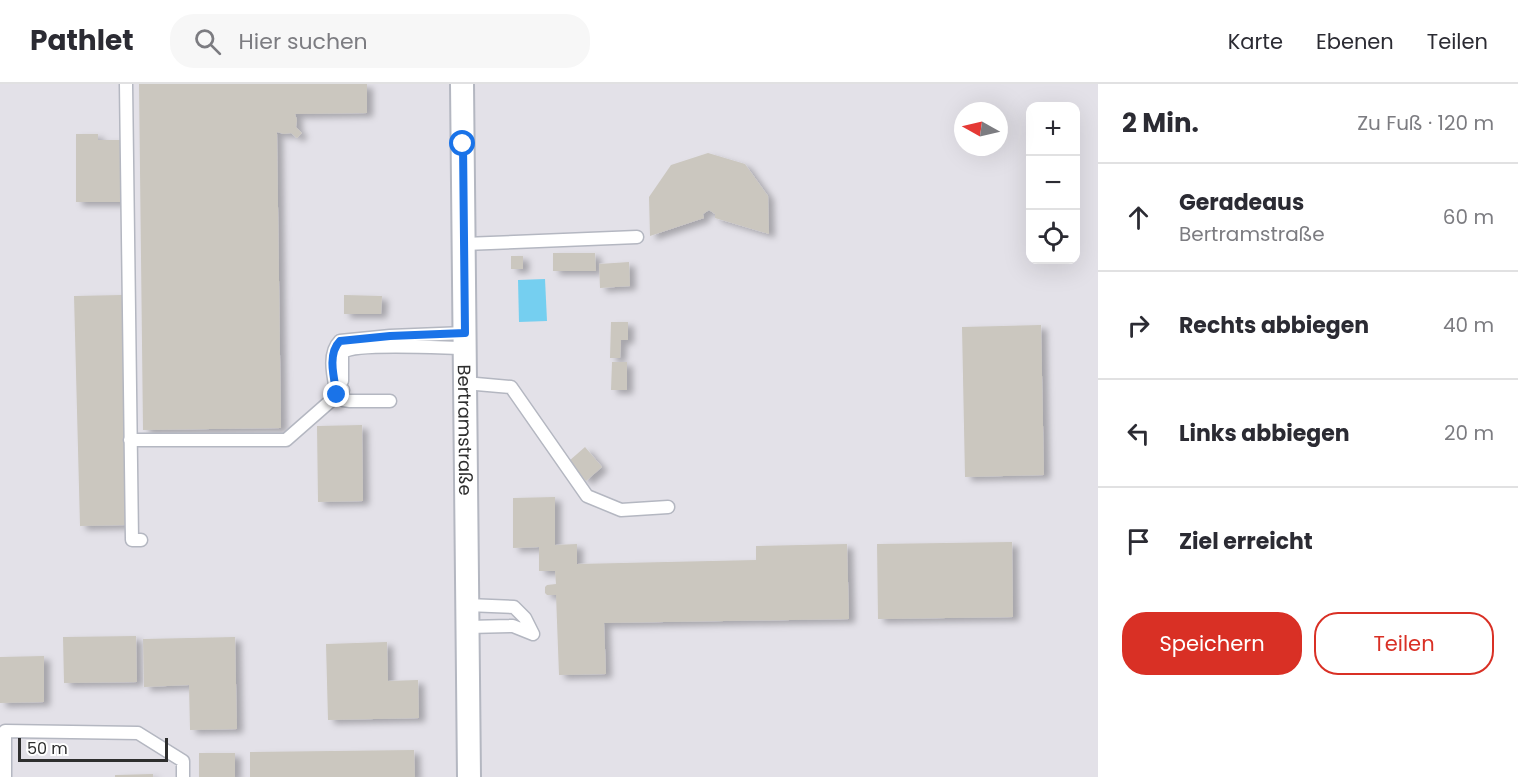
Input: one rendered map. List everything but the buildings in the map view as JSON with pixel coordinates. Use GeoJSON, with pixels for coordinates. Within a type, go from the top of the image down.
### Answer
{"type":"FeatureCollection","features":[{"type":"Feature","properties":{"kind":"street","name":"Bertramstraße"},"geometry":{"type":"LineString","coordinates":[[462,84],[469,777]]}},
{"type":"Feature","properties":{"kind":"lane"},"geometry":{"type":"LineString","coordinates":[[126,84],[132,540],[141,540]]}},
{"type":"Feature","properties":{"kind":"lane"},"geometry":{"type":"LineString","coordinates":[[464,244],[637,237]]}},
{"type":"Feature","properties":{"kind":"lane"},"geometry":{"type":"LineString","coordinates":[[390,397],[343,400],[332,359],[334,346],[340,341],[390,336],[465,341]]}},
{"type":"Feature","properties":{"kind":"lane"},"geometry":{"type":"LineString","coordinates":[[465,383],[512,387],[587,496],[621,510],[668,507]]}},
{"type":"Feature","properties":{"kind":"lane"},"geometry":{"type":"LineString","coordinates":[[130,440],[286,440],[340,392]]}},
{"type":"Feature","properties":{"kind":"lane"},"geometry":{"type":"LineString","coordinates":[[467,605],[514,607],[525,618],[533,634],[513,626],[468,627]]}},
{"type":"Feature","properties":{"kind":"lane"},"geometry":{"type":"LineString","coordinates":[[5,777],[5,731],[138,733],[183,761],[183,777]]}},
{"type":"Feature","properties":{"kind":"shaded area"},"geometry":{"type":"Polygon","coordinates":[[[0,84],[1098,84],[1098,777],[0,777],[0,84]]]}},
{"type":"Feature","properties":{"kind":"water"},"geometry":{"type":"Polygon","coordinates":[[[545,279],[547,321],[519,322],[518,280],[545,279]]]}},
{"type":"Feature","properties":{"kind":"route"},"geometry":{"type":"LineString","coordinates":[[337,395],[332,359],[334,346],[340,341],[465,333],[463,144]]}}]}
